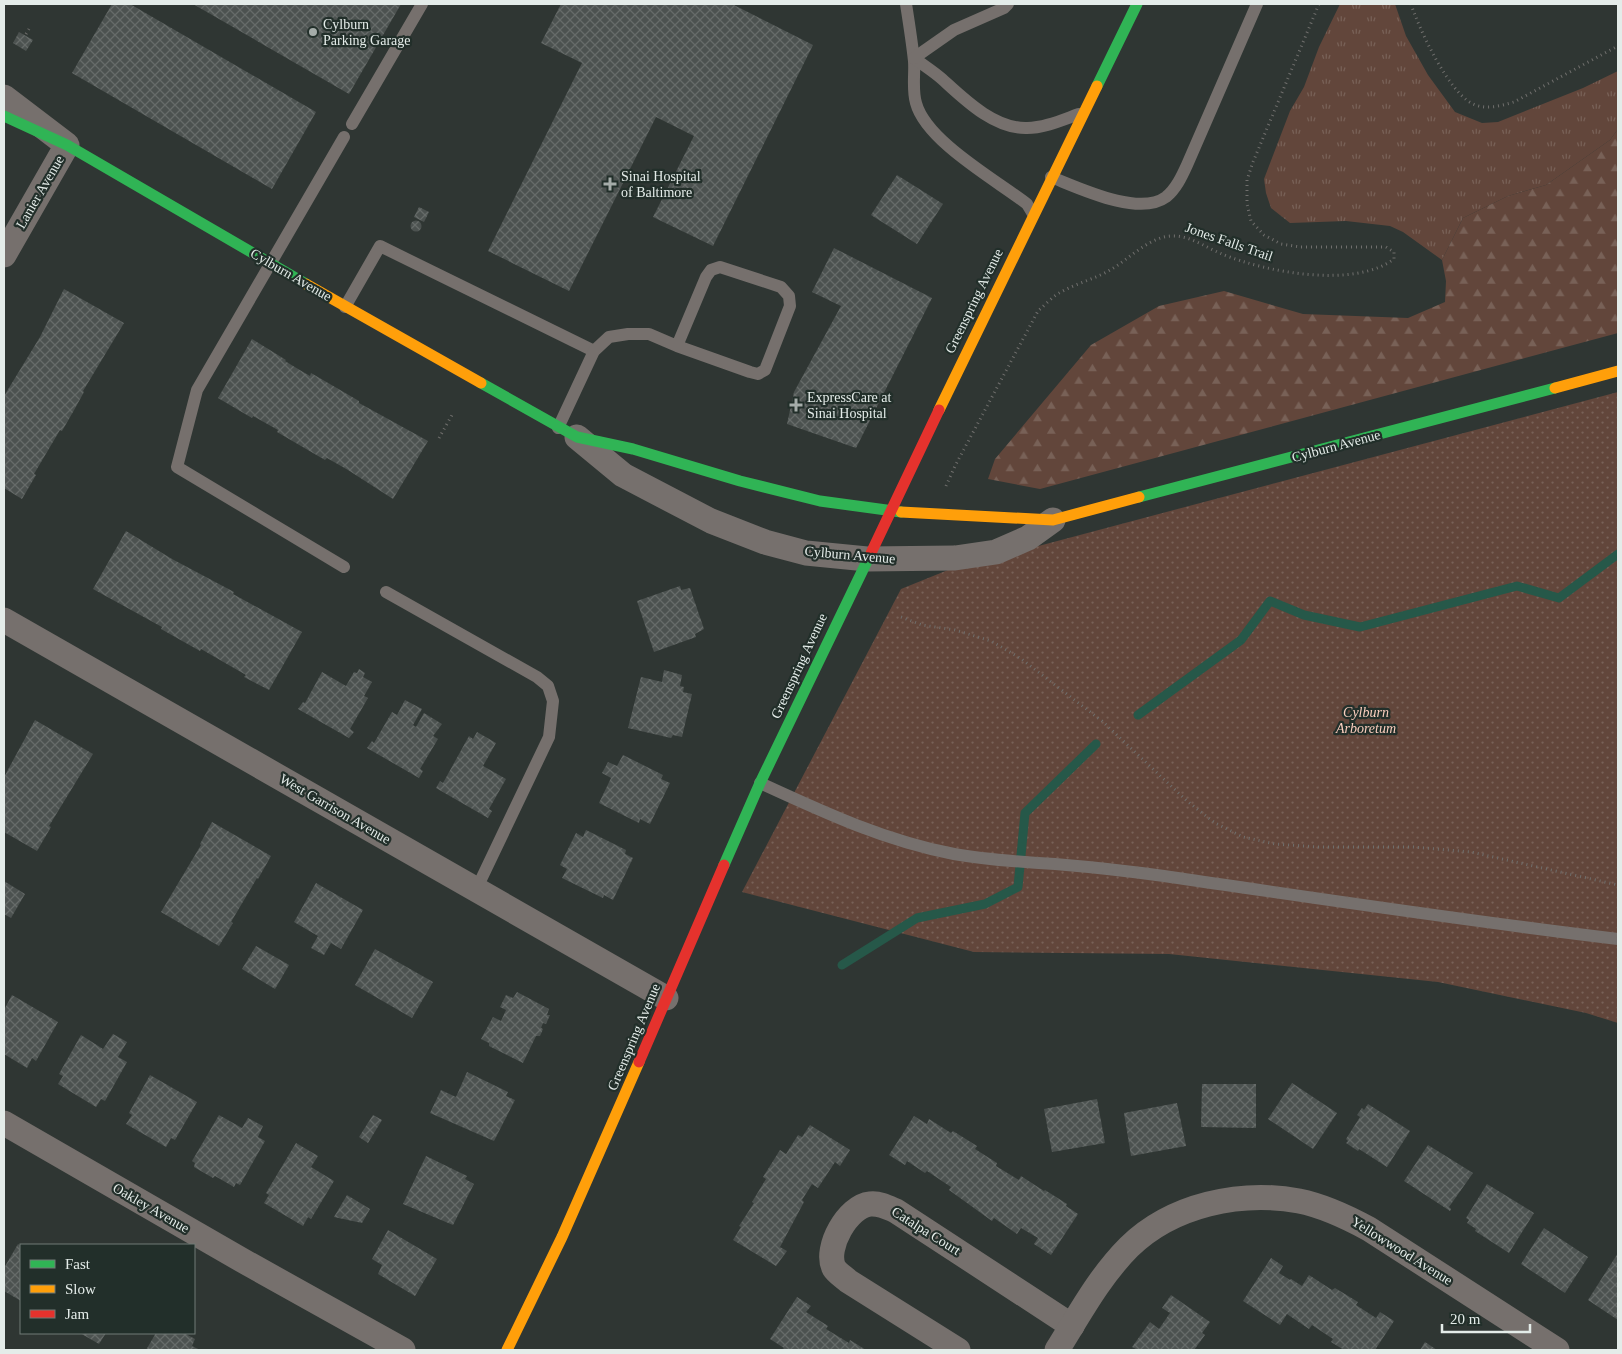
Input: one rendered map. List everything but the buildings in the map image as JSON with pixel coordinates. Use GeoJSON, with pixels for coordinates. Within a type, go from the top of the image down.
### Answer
{"type":"FeatureCollection","features":[{"type":"Feature","properties":{"kind":"street","name":"Greenspring Avenue"},"geometry":{"type":"LineString","coordinates":[[507,1350],[570,1220],[609,1133],[760,783],[889,511],[1082,113],[1137,4]]}},
{"type":"Feature","properties":{"kind":"street","name":"Lanier Avenue"},"geometry":{"type":"LineString","coordinates":[[4,97],[67,145],[4,255]]}},
{"type":"Feature","properties":{"kind":"street","name":"Cylburn Avenue"},"geometry":{"type":"LineString","coordinates":[[4,116],[67,145],[345,307],[568,432],[623,475],[711,521],[765,542],[806,553],[867,559],[955,558],[996,552],[1028,538],[1053,520]]}},
{"type":"Feature","properties":{"kind":"street","name":"Cylburn Avenue"},"geometry":{"type":"LineString","coordinates":[[568,432],[632,449],[740,482],[820,500],[889,511],[1053,520],[1618,371]]}},
{"type":"Feature","properties":{"kind":"street","name":"West Garrison Avenue"},"geometry":{"type":"LineString","coordinates":[[4,620],[666,998]]}},
{"type":"Feature","properties":{"kind":"street","name":"Oakley Avenue"},"geometry":{"type":"LineString","coordinates":[[4,1123],[247,1263],[403,1350]]}},
{"type":"Feature","properties":{"kind":"street","name":"Yellowwood Avenue"},"geometry":{"type":"LineString","coordinates":[[1057,1350],[1103,1277],[1129,1247],[1158,1225],[1190,1210],[1226,1200],[1273,1198],[1299,1201],[1337,1212],[1369,1229],[1557,1350]]}},
{"type":"Feature","properties":{"kind":"street","name":"Catalpa Court"},"geometry":{"type":"LineString","coordinates":[[958,1350],[848,1281],[834,1268],[831,1254],[834,1240],[852,1213],[868,1204],[881,1204],[896,1211],[1072,1326]]}},
{"type":"Feature","properties":{"kind":"lane"},"geometry":{"type":"LineString","coordinates":[[352,124],[422,4]]}},
{"type":"Feature","properties":{"kind":"lane"},"geometry":{"type":"LineString","coordinates":[[906,4],[914,58],[916,103],[926,122],[940,140],[1027,204],[1033,214]]}},
{"type":"Feature","properties":{"kind":"lane"},"geometry":{"type":"LineString","coordinates":[[914,58],[954,30],[1004,8],[1008,4]]}},
{"type":"Feature","properties":{"kind":"lane"},"geometry":{"type":"LineString","coordinates":[[1051,177],[1106,198],[1152,204],[1166,197],[1179,182],[1188,165],[1256,4]]}},
{"type":"Feature","properties":{"kind":"lane"},"geometry":{"type":"LineString","coordinates":[[914,58],[941,78],[970,104],[988,116],[1009,126],[1026,128],[1052,124],[1082,113]]}},
{"type":"Feature","properties":{"kind":"lane"},"geometry":{"type":"LineString","coordinates":[[344,137],[197,390],[177,467],[344,567]]}},
{"type":"Feature","properties":{"kind":"lane"},"geometry":{"type":"LineString","coordinates":[[345,307],[380,246],[594,352]]}},
{"type":"Feature","properties":{"kind":"lane"},"geometry":{"type":"LineString","coordinates":[[568,432],[594,352],[609,337],[628,334],[649,334],[677,346],[758,374],[765,370],[790,306],[789,296],[781,287],[720,266],[711,270],[706,277],[677,346]]}},
{"type":"Feature","properties":{"kind":"lane"},"geometry":{"type":"LineString","coordinates":[[386,592],[537,678],[548,686],[553,701],[549,738],[476,890]]}},
{"type":"Feature","properties":{"kind":"lane"},"geometry":{"type":"LineString","coordinates":[[760,783],[879,835],[917,846],[986,860],[1082,866],[1139,872],[1492,924],[1618,939]]}},
{"type":"Feature","properties":{"kind":"path","name":"Jones Falls Trail"},"geometry":{"type":"LineString","coordinates":[[943,494],[1038,311],[1060,292],[1109,271],[1159,238],[1175,236],[1189,239],[1222,254],[1256,265],[1299,274],[1346,274],[1383,267],[1394,259],[1394,252],[1386,247],[1300,247],[1281,244],[1264,235],[1251,221],[1247,204],[1247,180],[1252,162],[1319,4]]}},
{"type":"Feature","properties":{"kind":"path"},"geometry":{"type":"LineString","coordinates":[[1411,4],[1428,44],[1444,73],[1462,97],[1472,104],[1486,107],[1514,102],[1618,46]]}},
{"type":"Feature","properties":{"kind":"path"},"geometry":{"type":"LineString","coordinates":[[26,34],[29,29]]}},
{"type":"Feature","properties":{"kind":"path"},"geometry":{"type":"LineString","coordinates":[[439,438],[452,415]]}},
{"type":"Feature","properties":{"kind":"path"},"geometry":{"type":"LineString","coordinates":[[901,617],[922,625],[955,630],[991,641],[1020,658],[1102,721],[1187,801],[1208,818],[1243,837],[1275,844],[1318,847],[1413,847],[1472,852],[1618,885]]}},
{"type":"Feature","properties":{"kind":"green space"},"geometry":{"type":"Polygon","coordinates":[[[1340,4],[1395,4],[1406,36],[1428,75],[1455,112],[1482,123],[1498,122],[1583,88],[1618,71],[1618,129],[1610,140],[1546,185],[1508,196],[1463,218],[1442,260],[1403,232],[1390,226],[1346,221],[1290,223],[1271,208],[1264,179],[1290,111],[1304,87],[1319,47],[1340,4]]]}},
{"type":"Feature","properties":{"kind":"green space"},"geometry":{"type":"Polygon","coordinates":[[[1618,129],[1618,333],[1040,489],[988,479],[995,459],[1091,345],[1159,306],[1224,291],[1303,314],[1408,318],[1445,302],[1446,281],[1442,260],[1463,218],[1508,196],[1546,185],[1610,140],[1618,129]]]}},
{"type":"Feature","properties":{"kind":"green space","name":"Cylburn Arboretum"},"geometry":{"type":"Polygon","coordinates":[[[1618,392],[1618,1023],[1586,1013],[1438,982],[1169,954],[974,952],[742,892],[901,589],[948,570],[1618,392]]]}},
{"type":"Feature","properties":{"kind":"waterway"},"geometry":{"type":"LineString","coordinates":[[1138,715],[1241,640],[1270,601],[1304,615],[1360,627],[1517,586],[1559,598],[1618,554]]}},
{"type":"Feature","properties":{"kind":"waterway"},"geometry":{"type":"LineString","coordinates":[[842,965],[917,918],[985,904],[1018,887],[1025,813],[1096,744]]}},
{"type":"Feature","properties":{"kind":"traffic: fast"},"geometry":{"type":"LineString","coordinates":[[1097,86],[1137,4]]}},
{"type":"Feature","properties":{"kind":"traffic: fast"},"geometry":{"type":"LineString","coordinates":[[4,116],[67,145],[306,284]]}},
{"type":"Feature","properties":{"kind":"traffic: fast"},"geometry":{"type":"LineString","coordinates":[[481,383],[577,437],[633,449],[740,481],[820,501],[901,512]]}},
{"type":"Feature","properties":{"kind":"traffic: fast"},"geometry":{"type":"LineString","coordinates":[[1139,497],[1555,388]]}},
{"type":"Feature","properties":{"kind":"traffic: fast"},"geometry":{"type":"LineString","coordinates":[[724,865],[760,783],[871,553]]}},
{"type":"Feature","properties":{"kind":"traffic: slow"},"geometry":{"type":"LineString","coordinates":[[939,410],[1097,86]]}},
{"type":"Feature","properties":{"kind":"traffic: slow"},"geometry":{"type":"LineString","coordinates":[[306,284],[481,383]]}},
{"type":"Feature","properties":{"kind":"traffic: slow"},"geometry":{"type":"LineString","coordinates":[[1555,388],[1618,371]]}},
{"type":"Feature","properties":{"kind":"traffic: slow"},"geometry":{"type":"LineString","coordinates":[[901,512],[1053,520],[1139,497]]}},
{"type":"Feature","properties":{"kind":"traffic: slow"},"geometry":{"type":"LineString","coordinates":[[507,1350],[562,1237],[639,1062]]}},
{"type":"Feature","properties":{"kind":"traffic: jam"},"geometry":{"type":"LineString","coordinates":[[871,553],[939,410]]}},
{"type":"Feature","properties":{"kind":"traffic: jam"},"geometry":{"type":"LineString","coordinates":[[639,1062],[724,865]]}},
{"type":"Feature","properties":{"kind":"place","name":"Cylburn Parking Garage"},"geometry":{"type":"Point","coordinates":[313,32]}},
{"type":"Feature","properties":{"kind":"place","name":"Sinai Hospital of Baltimore"},"geometry":{"type":"Point","coordinates":[610,184]}},
{"type":"Feature","properties":{"kind":"place","name":"ExpressCare at Sinai Hospital"},"geometry":{"type":"Point","coordinates":[796,405]}}]}
